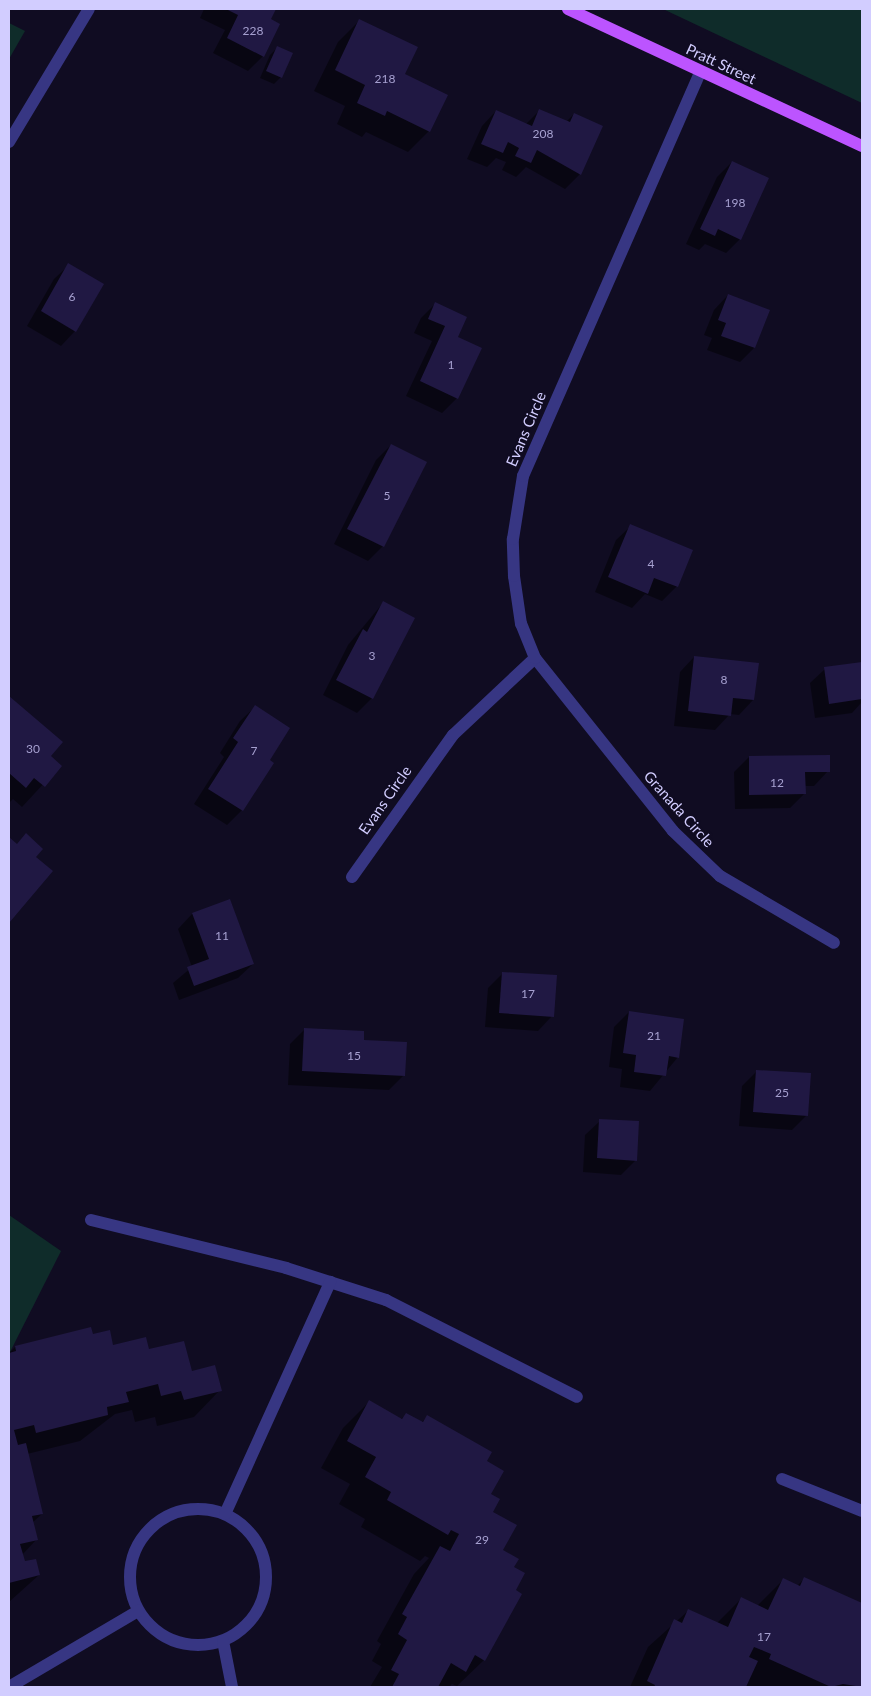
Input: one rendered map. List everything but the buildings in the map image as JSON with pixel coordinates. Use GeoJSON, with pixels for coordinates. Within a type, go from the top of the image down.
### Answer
{"type":"FeatureCollection","features":[{"type":"Feature","properties":{"kind":"main road","name":"Pratt Street"},"geometry":{"type":"LineString","coordinates":[[568,9],[862,146]]}},
{"type":"Feature","properties":{"kind":"street"},"geometry":{"type":"LineString","coordinates":[[9,142],[89,9]]}},
{"type":"Feature","properties":{"kind":"street","name":"Evans Circle"},"geometry":{"type":"LineString","coordinates":[[352,877],[452,734],[535,658],[521,624],[514,576],[513,539],[523,476],[700,72]]}},
{"type":"Feature","properties":{"kind":"street","name":"Granada Circle"},"geometry":{"type":"LineString","coordinates":[[535,658],[673,831],[713,870],[834,943]]}},
{"type":"Feature","properties":{"kind":"street"},"geometry":{"type":"LineString","coordinates":[[91,1220],[286,1268],[386,1300],[578,1397]]}},
{"type":"Feature","properties":{"kind":"street"},"geometry":{"type":"LineString","coordinates":[[225,1514],[330,1282]]}},
{"type":"Feature","properties":{"kind":"street"},"geometry":{"type":"LineString","coordinates":[[782,1479],[862,1511]]}},
{"type":"Feature","properties":{"kind":"street"},"geometry":{"type":"LineString","coordinates":[[188,1509],[207,1509],[225,1514],[244,1527],[259,1545],[266,1567],[266,1590],[257,1611],[243,1629],[223,1641],[204,1646],[184,1645],[166,1638],[138,1611],[131,1593],[129,1575],[132,1556],[147,1532],[169,1515],[188,1509]]}},
{"type":"Feature","properties":{"kind":"street"},"geometry":{"type":"LineString","coordinates":[[9,1687],[138,1611]]}},
{"type":"Feature","properties":{"kind":"street"},"geometry":{"type":"LineString","coordinates":[[223,1641],[232,1687]]}},
{"type":"Feature","properties":{"kind":"green space"},"geometry":{"type":"Polygon","coordinates":[[[663,9],[862,9],[862,103],[663,9]]]}},
{"type":"Feature","properties":{"kind":"green space"},"geometry":{"type":"Polygon","coordinates":[[[9,23],[25,31],[9,59],[9,23]]]}},
{"type":"Feature","properties":{"kind":"green space"},"geometry":{"type":"Polygon","coordinates":[[[9,1215],[61,1251],[9,1354],[9,1215]]]}}]}
